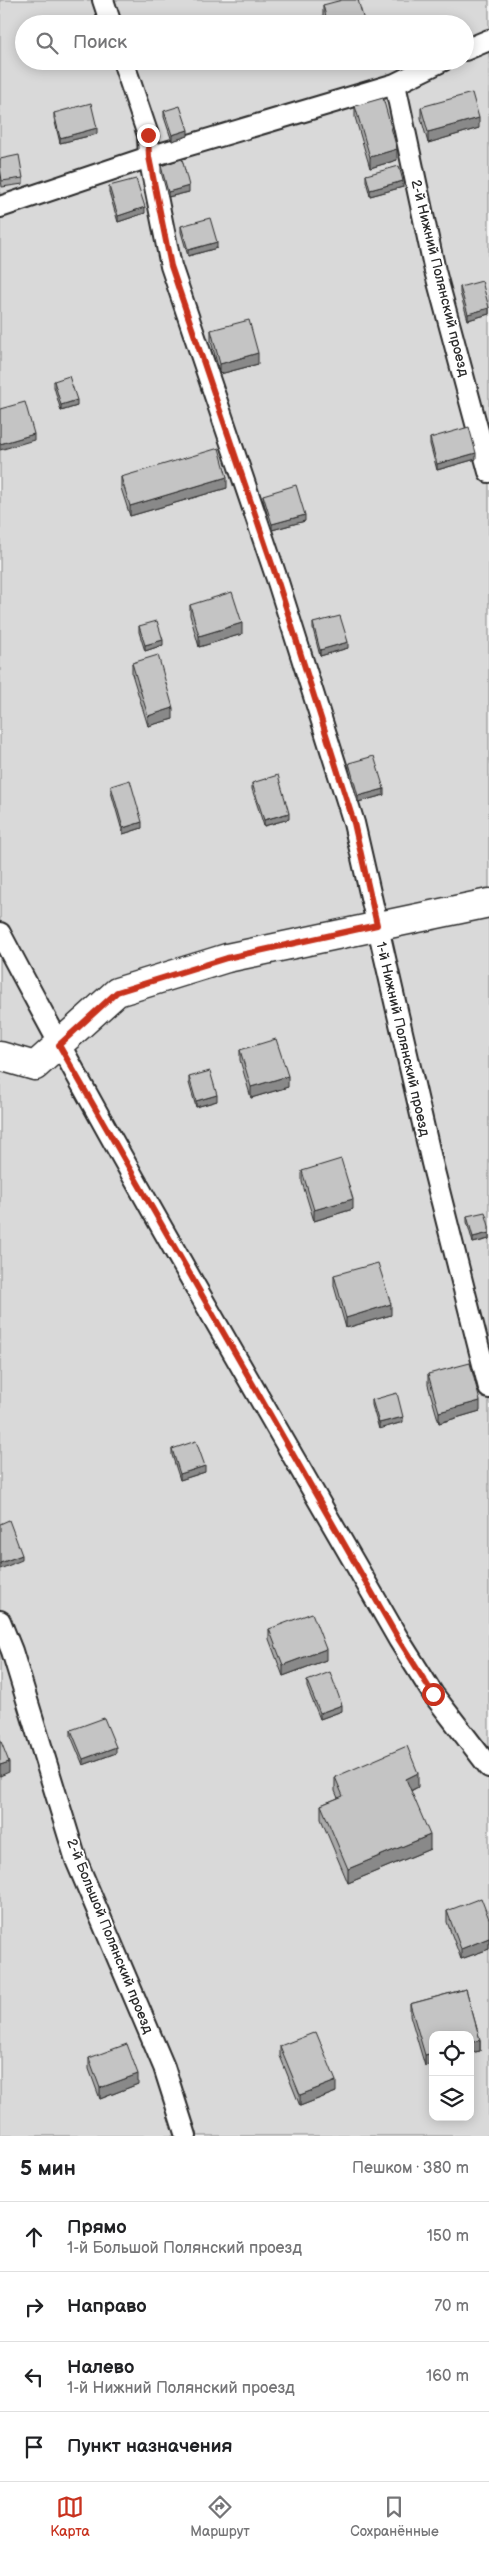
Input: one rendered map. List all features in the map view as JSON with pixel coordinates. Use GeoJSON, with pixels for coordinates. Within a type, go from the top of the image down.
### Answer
{"type":"FeatureCollection","features":[{"type":"Feature","properties":{"kind":"street"},"geometry":{"type":"LineString","coordinates":[[0,1056],[35,1066],[117,992],[227,958],[489,903]]}},
{"type":"Feature","properties":{"kind":"lane"},"geometry":{"type":"LineString","coordinates":[[102,0],[107,15]]}},
{"type":"Feature","properties":{"kind":"lane"},"geometry":{"type":"LineString","coordinates":[[474,46],[489,40]]}},
{"type":"Feature","properties":{"kind":"lane","name":"1-й Нижний Полянский проезд"},"geometry":{"type":"LineString","coordinates":[[126,70],[148,135],[149,157],[171,266],[278,582],[354,823],[432,1163],[489,1388]]}},
{"type":"Feature","properties":{"kind":"lane"},"geometry":{"type":"LineString","coordinates":[[0,208],[149,157],[395,84],[424,70]]}},
{"type":"Feature","properties":{"kind":"lane","name":"2-й Нижний Полянский проезд"},"geometry":{"type":"LineString","coordinates":[[395,84],[435,270],[489,472]]}},
{"type":"Feature","properties":{"kind":"lane"},"geometry":{"type":"LineString","coordinates":[[0,933],[59,1045],[399,1640],[433,1694],[489,1768]]}},
{"type":"Feature","properties":{"kind":"lane","name":"2-й Большой Полянский проезд"},"geometry":{"type":"LineString","coordinates":[[0,1621],[12,1651],[76,1860],[164,2067],[186,2136]]}},
{"type":"Feature","properties":{"kind":"shaded area"},"geometry":{"type":"Polygon","coordinates":[[[0,0],[489,0],[489,2136],[0,2136],[0,0]]]}},
{"type":"Feature","properties":{"kind":"building"},"geometry":{"type":"Polygon","coordinates":[[[342,0],[358,0],[362,15],[326,15],[323,5],[342,0]]]}},
{"type":"Feature","properties":{"kind":"building"},"geometry":{"type":"Polygon","coordinates":[[[472,93],[479,118],[428,132],[421,107],[472,93]]]}},
{"type":"Feature","properties":{"kind":"building"},"geometry":{"type":"Polygon","coordinates":[[[383,98],[397,149],[370,157],[355,106],[383,98]]]}},
{"type":"Feature","properties":{"kind":"building"},"geometry":{"type":"Polygon","coordinates":[[[91,103],[97,128],[60,138],[54,113],[91,103]]]}},
{"type":"Feature","properties":{"kind":"building"},"geometry":{"type":"Polygon","coordinates":[[[180,106],[188,130],[172,135],[164,111],[180,106]]]}},
{"type":"Feature","properties":{"kind":"building"},"geometry":{"type":"Polygon","coordinates":[[[19,155],[23,178],[2,181],[0,159],[19,155]]]}},
{"type":"Feature","properties":{"kind":"building"},"geometry":{"type":"Polygon","coordinates":[[[182,159],[189,186],[168,192],[161,166],[182,159]]]}},
{"type":"Feature","properties":{"kind":"building"},"geometry":{"type":"Polygon","coordinates":[[[399,166],[403,181],[370,190],[366,175],[399,166]]]}},
{"type":"Feature","properties":{"kind":"building"},"geometry":{"type":"Polygon","coordinates":[[[136,179],[145,207],[118,216],[109,186],[136,179]]]}},
{"type":"Feature","properties":{"kind":"building"},"geometry":{"type":"Polygon","coordinates":[[[210,218],[217,242],[188,250],[181,226],[210,218]]]}},
{"type":"Feature","properties":{"kind":"building"},"geometry":{"type":"Polygon","coordinates":[[[482,281],[489,308],[468,314],[460,287],[482,281]]]}},
{"type":"Feature","properties":{"kind":"building"},"geometry":{"type":"Polygon","coordinates":[[[249,320],[258,353],[220,364],[211,330],[249,320]]]}},
{"type":"Feature","properties":{"kind":"building"},"geometry":{"type":"Polygon","coordinates":[[[69,376],[77,400],[61,405],[54,381],[69,376]]]}},
{"type":"Feature","properties":{"kind":"building"},"geometry":{"type":"Polygon","coordinates":[[[25,402],[34,434],[0,444],[0,409],[25,402]]]}},
{"type":"Feature","properties":{"kind":"building"},"geometry":{"type":"Polygon","coordinates":[[[469,427],[476,453],[437,464],[430,438],[469,427]]]}},
{"type":"Feature","properties":{"kind":"building"},"geometry":{"type":"Polygon","coordinates":[[[219,448],[227,477],[130,506],[121,477],[219,448]]]}},
{"type":"Feature","properties":{"kind":"building"},"geometry":{"type":"Polygon","coordinates":[[[296,485],[305,515],[272,524],[263,495],[296,485]]]}},
{"type":"Feature","properties":{"kind":"building"},"geometry":{"type":"Polygon","coordinates":[[[232,592],[242,623],[199,636],[190,605],[232,592]]]}},
{"type":"Feature","properties":{"kind":"building"},"geometry":{"type":"Polygon","coordinates":[[[340,616],[348,642],[320,650],[313,623],[340,616]]]}},
{"type":"Feature","properties":{"kind":"building"},"geometry":{"type":"Polygon","coordinates":[[[157,621],[163,640],[145,645],[139,626],[157,621]]]}},
{"type":"Feature","properties":{"kind":"building"},"geometry":{"type":"Polygon","coordinates":[[[158,655],[173,708],[148,716],[132,663],[158,655]]]}},
{"type":"Feature","properties":{"kind":"building"},"geometry":{"type":"Polygon","coordinates":[[[374,756],[384,789],[358,796],[349,763],[374,756]]]}},
{"type":"Feature","properties":{"kind":"building"},"geometry":{"type":"Polygon","coordinates":[[[278,775],[289,813],[264,820],[252,783],[278,775]]]}},
{"type":"Feature","properties":{"kind":"building"},"geometry":{"type":"Polygon","coordinates":[[[130,780],[142,822],[123,828],[111,786],[130,780]]]}},
{"type":"Feature","properties":{"kind":"building"},"geometry":{"type":"Polygon","coordinates":[[[276,1039],[288,1076],[251,1087],[240,1050],[276,1039]]]}},
{"type":"Feature","properties":{"kind":"building"},"geometry":{"type":"Polygon","coordinates":[[[210,1071],[217,1095],[196,1101],[189,1077],[210,1071]]]}},
{"type":"Feature","properties":{"kind":"building"},"geometry":{"type":"Polygon","coordinates":[[[341,1159],[353,1199],[314,1210],[302,1171],[341,1159]]]}},
{"type":"Feature","properties":{"kind":"building"},"geometry":{"type":"Polygon","coordinates":[[[485,1212],[489,1233],[473,1237],[467,1216],[485,1212]]]}},
{"type":"Feature","properties":{"kind":"building"},"geometry":{"type":"Polygon","coordinates":[[[378,1263],[391,1304],[346,1318],[334,1275],[378,1263]]]}},
{"type":"Feature","properties":{"kind":"building"},"geometry":{"type":"Polygon","coordinates":[[[470,1363],[480,1401],[439,1412],[428,1374],[470,1363]]]}},
{"type":"Feature","properties":{"kind":"building"},"geometry":{"type":"Polygon","coordinates":[[[397,1393],[403,1417],[379,1423],[372,1400],[397,1393]]]}},
{"type":"Feature","properties":{"kind":"building"},"geometry":{"type":"Polygon","coordinates":[[[196,1441],[205,1466],[180,1474],[172,1449],[196,1441]]]}},
{"type":"Feature","properties":{"kind":"building"},"geometry":{"type":"Polygon","coordinates":[[[9,1520],[22,1555],[0,1563],[0,1524],[9,1520]]]}},
{"type":"Feature","properties":{"kind":"building"},"geometry":{"type":"Polygon","coordinates":[[[312,1613],[326,1649],[283,1665],[269,1629],[312,1613]]]}},
{"type":"Feature","properties":{"kind":"building"},"geometry":{"type":"Polygon","coordinates":[[[330,1672],[342,1705],[320,1713],[307,1681],[330,1672]]]}},
{"type":"Feature","properties":{"kind":"building"},"geometry":{"type":"Polygon","coordinates":[[[104,1718],[116,1747],[83,1759],[71,1730],[104,1718]]]}},
{"type":"Feature","properties":{"kind":"building"},"geometry":{"type":"Polygon","coordinates":[[[0,1739],[9,1762],[0,1765],[0,1739]]]}},
{"type":"Feature","properties":{"kind":"building"},"geometry":{"type":"Polygon","coordinates":[[[407,1746],[418,1773],[406,1779],[430,1835],[348,1869],[321,1805],[343,1796],[335,1777],[407,1746]]]}},
{"type":"Feature","properties":{"kind":"building"},"geometry":{"type":"Polygon","coordinates":[[[481,1898],[489,1919],[489,1938],[461,1949],[447,1911],[481,1898]]]}},
{"type":"Feature","properties":{"kind":"building"},"geometry":{"type":"Polygon","coordinates":[[[466,1989],[480,2040],[474,2042],[474,2031],[429,2031],[429,2054],[425,2055],[410,2004],[466,1989]]]}},
{"type":"Feature","properties":{"kind":"building"},"geometry":{"type":"Polygon","coordinates":[[[316,2032],[336,2081],[300,2095],[280,2046],[316,2032]]]}},
{"type":"Feature","properties":{"kind":"building"},"geometry":{"type":"Polygon","coordinates":[[[127,2044],[138,2074],[100,2088],[89,2058],[127,2044]]]}},
{"type":"Feature","properties":{"kind":"route"},"geometry":{"type":"LineString","coordinates":[[148,135],[149,157],[171,266],[278,582],[354,823],[377,925],[227,958],[117,992],[59,1045],[399,1640],[433,1694]]}}]}
